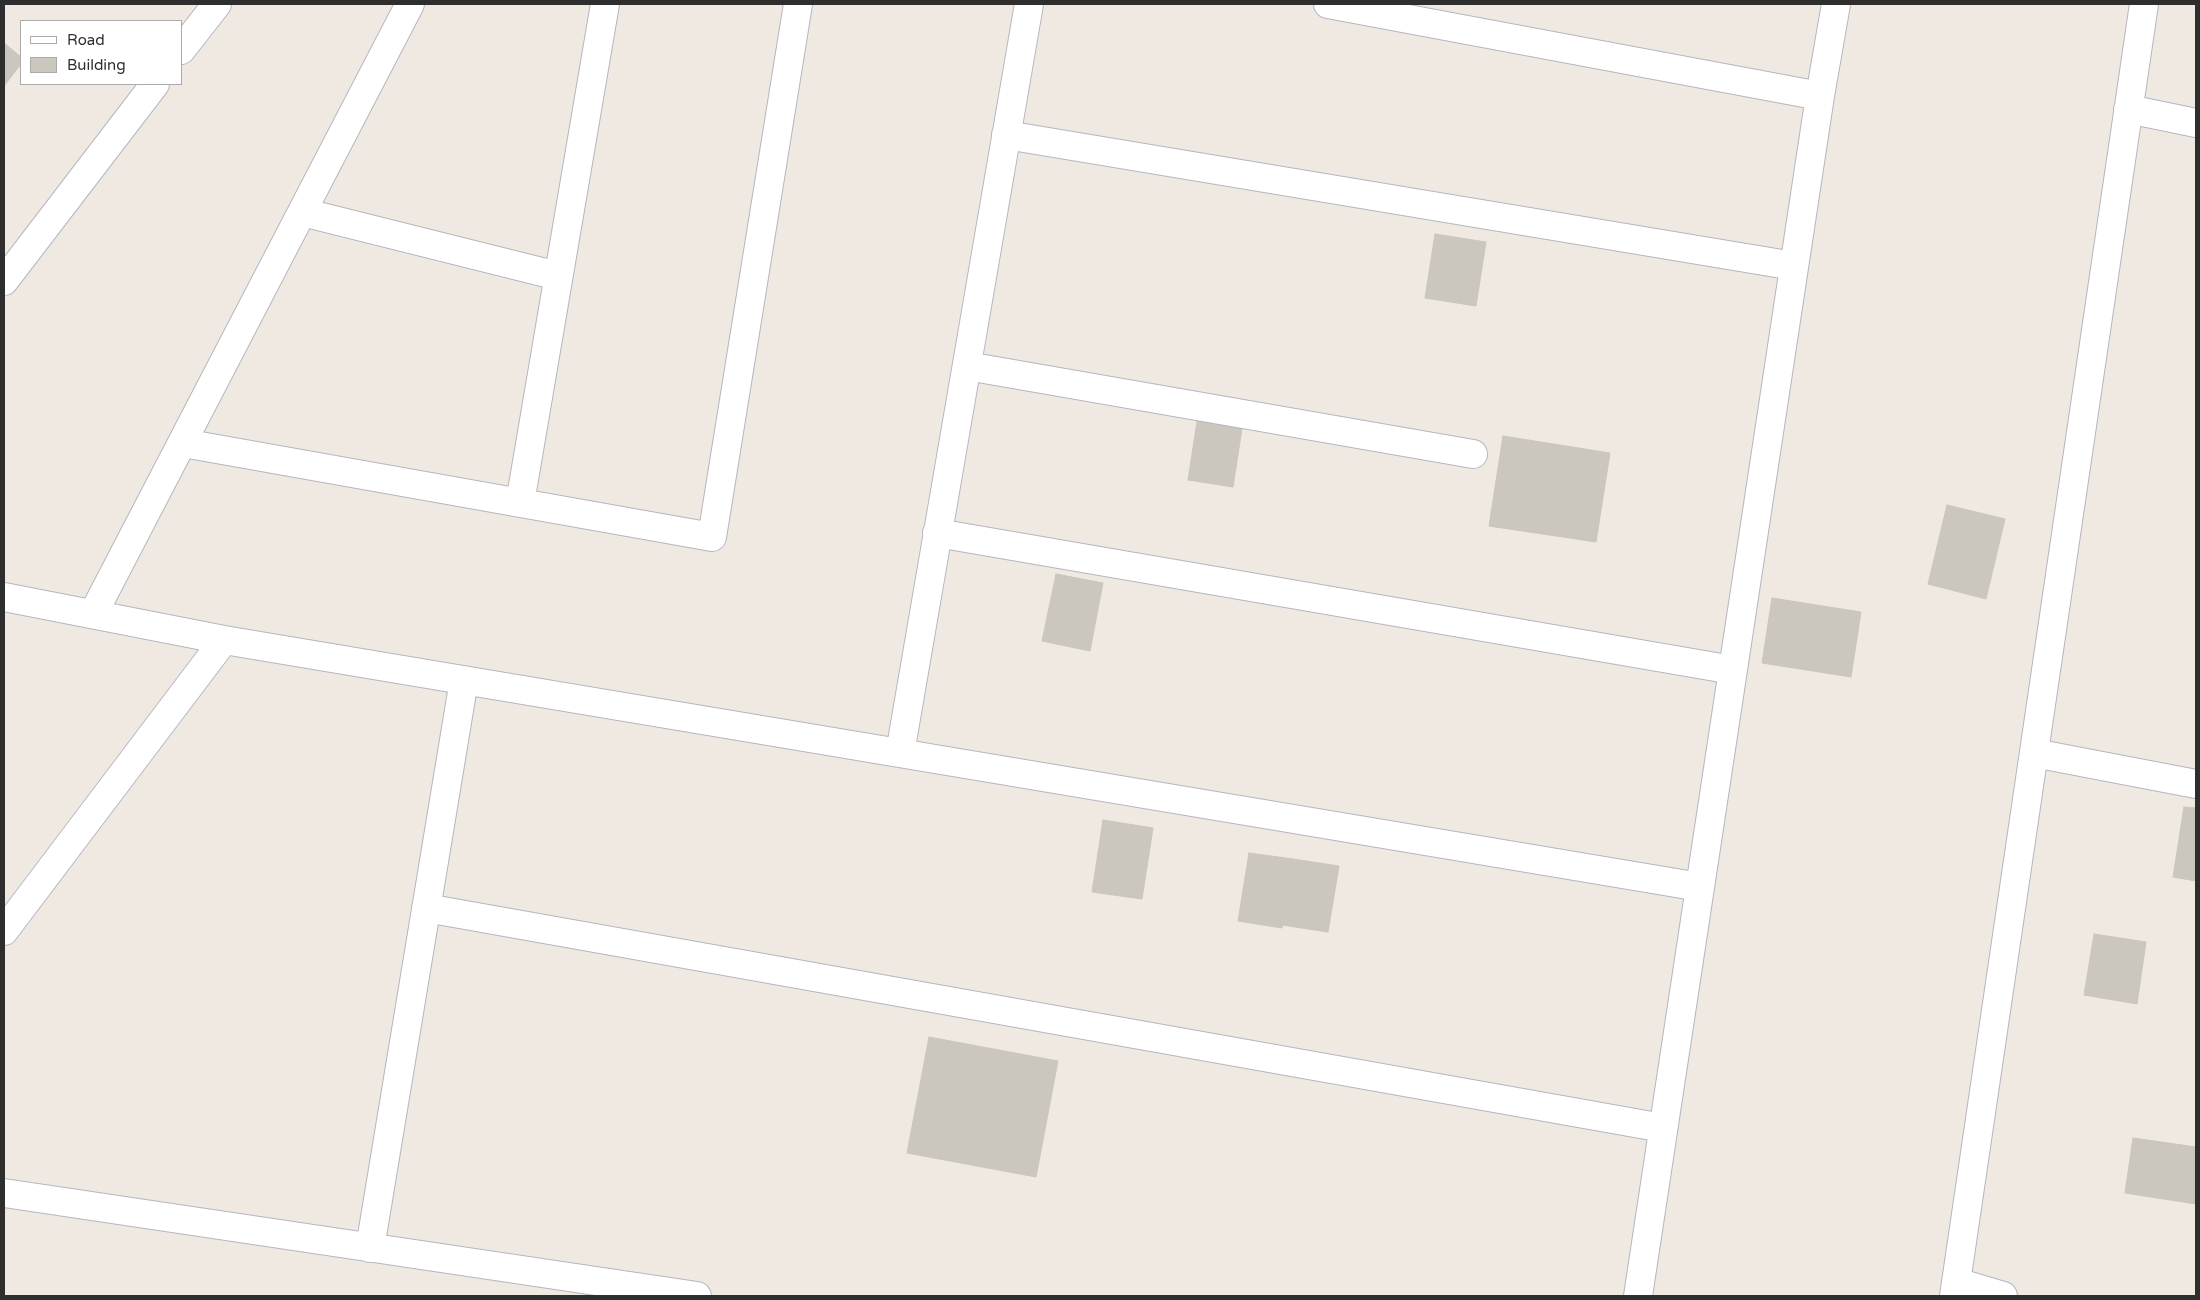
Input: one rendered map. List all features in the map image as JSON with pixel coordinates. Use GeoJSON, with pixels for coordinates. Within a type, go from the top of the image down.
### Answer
{"type":"FeatureCollection","features":[{"type":"Feature","properties":{"kind":"street"},"geometry":{"type":"LineString","coordinates":[[182,49],[217,4]]}},
{"type":"Feature","properties":{"kind":"street"},"geometry":{"type":"LineString","coordinates":[[93,614],[410,4]]}},
{"type":"Feature","properties":{"kind":"street"},"geometry":{"type":"LineString","coordinates":[[520,503],[605,4]]}},
{"type":"Feature","properties":{"kind":"street"},"geometry":{"type":"LineString","coordinates":[[182,443],[712,537],[798,4]]}},
{"type":"Feature","properties":{"kind":"street"},"geometry":{"type":"LineString","coordinates":[[900,753],[1029,4]]}},
{"type":"Feature","properties":{"kind":"street"},"geometry":{"type":"LineString","coordinates":[[1328,4],[1820,96]]}},
{"type":"Feature","properties":{"kind":"street"},"geometry":{"type":"LineString","coordinates":[[1638,1296],[1820,96],[1836,4]]}},
{"type":"Feature","properties":{"kind":"street"},"geometry":{"type":"LineString","coordinates":[[2003,1296],[1955,1289],[2144,4]]}},
{"type":"Feature","properties":{"kind":"street"},"geometry":{"type":"LineString","coordinates":[[4,281],[154,85]]}},
{"type":"Feature","properties":{"kind":"street"},"geometry":{"type":"LineString","coordinates":[[2128,109],[2196,123]]}},
{"type":"Feature","properties":{"kind":"street"},"geometry":{"type":"LineString","coordinates":[[1006,135],[1794,266]]}},
{"type":"Feature","properties":{"kind":"street"},"geometry":{"type":"LineString","coordinates":[[302,212],[558,276]]}},
{"type":"Feature","properties":{"kind":"street"},"geometry":{"type":"LineString","coordinates":[[967,366],[1472,454]]}},
{"type":"Feature","properties":{"kind":"street"},"geometry":{"type":"LineString","coordinates":[[937,533],[1733,670]]}},
{"type":"Feature","properties":{"kind":"street"},"geometry":{"type":"LineString","coordinates":[[7,603],[93,614],[224,640],[1700,887]]}},
{"type":"Feature","properties":{"kind":"street"},"geometry":{"type":"LineString","coordinates":[[4,932],[224,640]]}},
{"type":"Feature","properties":{"kind":"street"},"geometry":{"type":"LineString","coordinates":[[370,1248],[464,680]]}},
{"type":"Feature","properties":{"kind":"street"},"geometry":{"type":"LineString","coordinates":[[2034,753],[2196,784]]}},
{"type":"Feature","properties":{"kind":"street"},"geometry":{"type":"LineString","coordinates":[[426,908],[1663,1128]]}},
{"type":"Feature","properties":{"kind":"street"},"geometry":{"type":"LineString","coordinates":[[4,1193],[697,1296]]}},
{"type":"Feature","properties":{"kind":"building"},"geometry":{"type":"Polygon","coordinates":[[[4,43],[20,56],[20,65],[4,86],[4,43]]]}},
{"type":"Feature","properties":{"kind":"building"},"geometry":{"type":"Polygon","coordinates":[[[1435,234],[1486,242],[1476,306],[1425,298],[1435,234]]]}},
{"type":"Feature","properties":{"kind":"building"},"geometry":{"type":"Polygon","coordinates":[[[1198,415],[1243,422],[1233,487],[1188,480],[1198,415]]]}},
{"type":"Feature","properties":{"kind":"building"},"geometry":{"type":"Polygon","coordinates":[[[1503,436],[1610,453],[1596,542],[1489,526],[1503,436]]]}},
{"type":"Feature","properties":{"kind":"building"},"geometry":{"type":"Polygon","coordinates":[[[1947,505],[2005,519],[1986,599],[1928,584],[1947,505]]]}},
{"type":"Feature","properties":{"kind":"building"},"geometry":{"type":"Polygon","coordinates":[[[1056,574],[1103,583],[1090,651],[1042,641],[1056,574]]]}},
{"type":"Feature","properties":{"kind":"building"},"geometry":{"type":"Polygon","coordinates":[[[1772,598],[1861,612],[1851,677],[1762,663],[1772,598]]]}},
{"type":"Feature","properties":{"kind":"building"},"geometry":{"type":"Polygon","coordinates":[[[2184,807],[2196,808],[2196,881],[2173,877],[2184,807]]]}},
{"type":"Feature","properties":{"kind":"building"},"geometry":{"type":"Polygon","coordinates":[[[1103,820],[1153,828],[1142,899],[1092,892],[1103,820]]]}},
{"type":"Feature","properties":{"kind":"building"},"geometry":{"type":"Polygon","coordinates":[[[1249,853],[1293,859],[1282,928],[1238,921],[1249,853]]]}},
{"type":"Feature","properties":{"kind":"building"},"geometry":{"type":"Polygon","coordinates":[[[1293,859],[1339,866],[1328,932],[1282,925],[1293,859]]]}},
{"type":"Feature","properties":{"kind":"building"},"geometry":{"type":"Polygon","coordinates":[[[2094,934],[2146,942],[2137,1004],[2084,995],[2094,934]]]}},
{"type":"Feature","properties":{"kind":"building"},"geometry":{"type":"Polygon","coordinates":[[[929,1037],[1058,1061],[1036,1177],[907,1153],[929,1037]]]}},
{"type":"Feature","properties":{"kind":"building"},"geometry":{"type":"Polygon","coordinates":[[[2133,1138],[2196,1147],[2196,1204],[2125,1193],[2133,1138]]]}}]}
